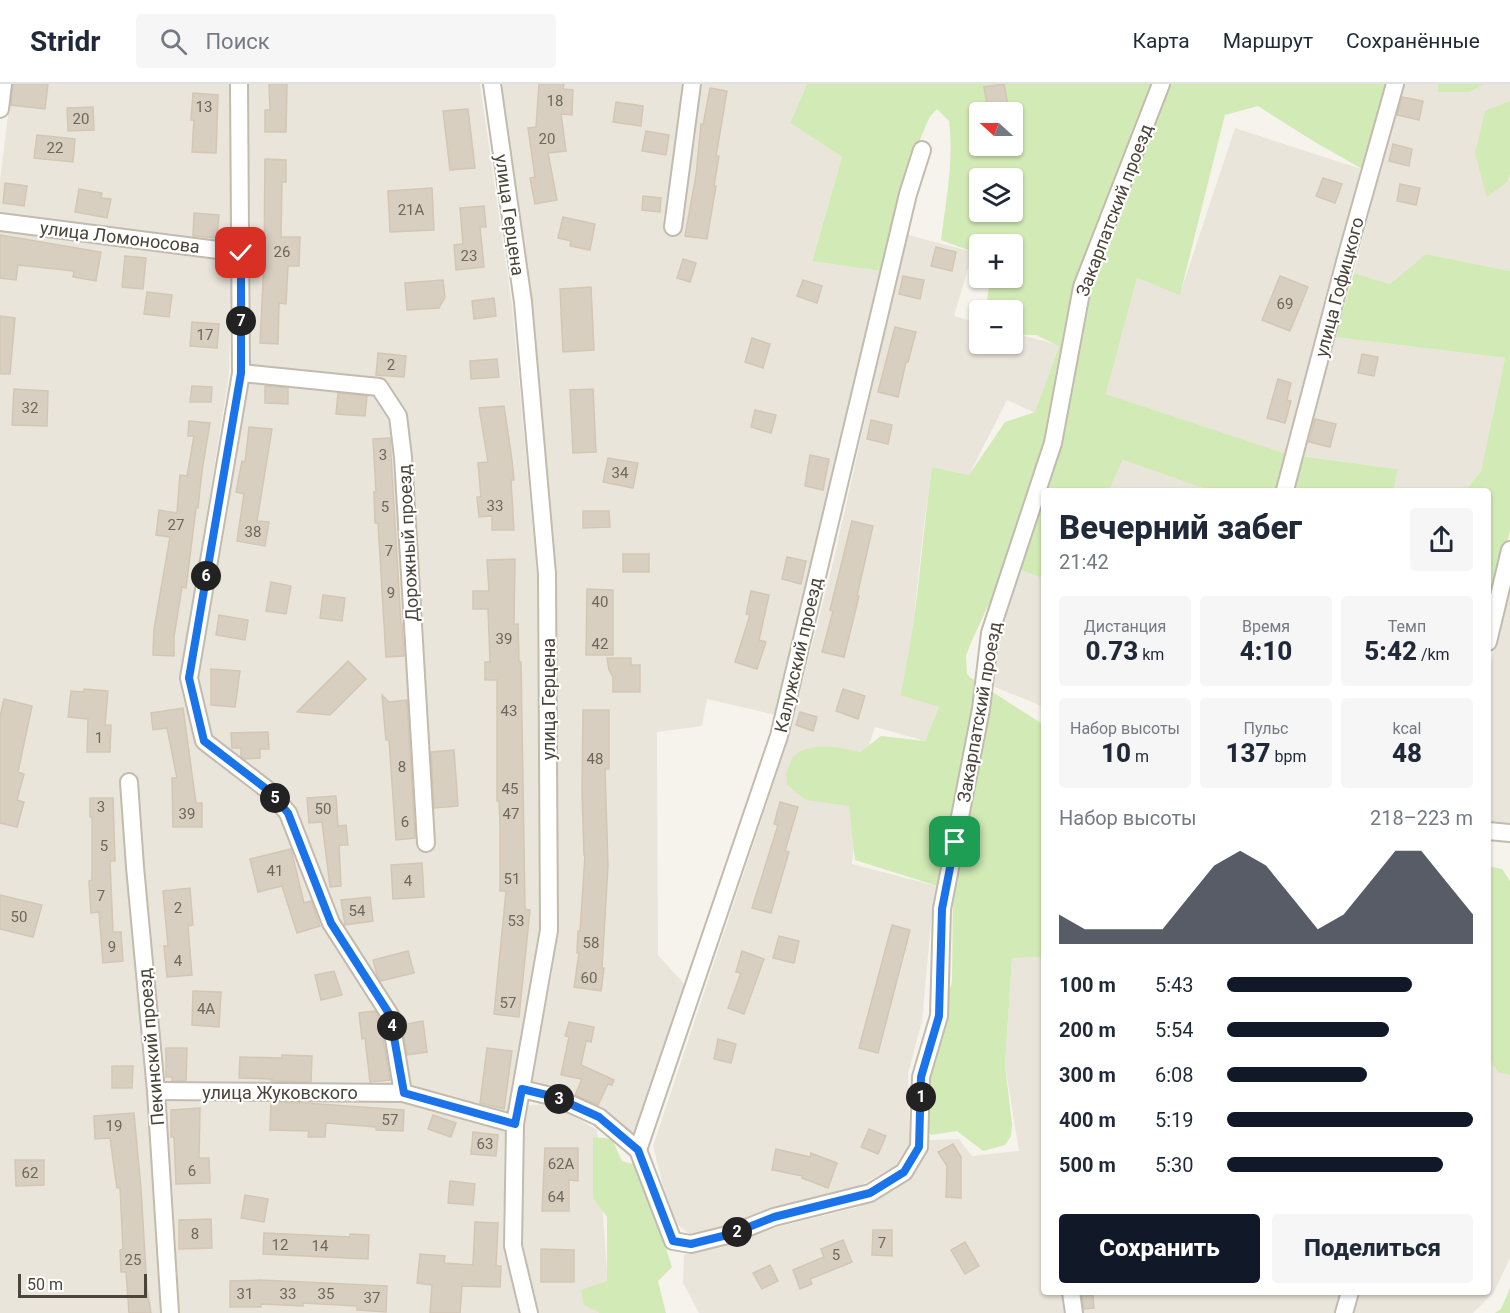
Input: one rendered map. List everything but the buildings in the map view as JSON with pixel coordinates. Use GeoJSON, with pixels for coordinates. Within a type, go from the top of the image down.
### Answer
{"type":"FeatureCollection","features":[{"type":"Feature","properties":{"kind":"street"},"geometry":{"type":"LineString","coordinates":[[0,109],[3,84]]}},
{"type":"Feature","properties":{"kind":"street"},"geometry":{"type":"LineString","coordinates":[[238,84],[241,373],[189,678],[204,741],[269,791],[288,813],[331,923],[390,1015],[404,1093]]}},
{"type":"Feature","properties":{"kind":"street","name":"улица Герцена"},"geometry":{"type":"LineString","coordinates":[[492,84],[523,303],[547,574],[549,930],[515,1124],[513,1246],[529,1313]]}},
{"type":"Feature","properties":{"kind":"street"},"geometry":{"type":"LineString","coordinates":[[673,227],[692,84]]}},
{"type":"Feature","properties":{"kind":"street","name":"Закарпатский проезд"},"geometry":{"type":"LineString","coordinates":[[638,1150],[673,1241],[691,1244],[731,1234],[774,1217],[870,1193],[904,1172],[919,1147],[921,1077],[939,1016],[942,909],[981,709],[990,633],[1053,443],[1082,287],[1161,84]]}},
{"type":"Feature","properties":{"kind":"street","name":"улица Гофицкого"},"geometry":{"type":"LineString","coordinates":[[1286,488],[1395,84]]}},
{"type":"Feature","properties":{"kind":"street","name":"Калужский проезд"},"geometry":{"type":"LineString","coordinates":[[638,1150],[779,736],[908,194],[922,150]]}},
{"type":"Feature","properties":{"kind":"street","name":"улица Ломоносова"},"geometry":{"type":"LineString","coordinates":[[0,222],[241,253]]}},
{"type":"Feature","properties":{"kind":"street","name":"Дорожный проезд"},"geometry":{"type":"LineString","coordinates":[[241,373],[379,387],[398,416],[403,457],[426,843]]}},
{"type":"Feature","properties":{"kind":"street"},"geometry":{"type":"LineString","coordinates":[[1491,629],[1510,550]]}},
{"type":"Feature","properties":{"kind":"street","name":"Пекинский проезд"},"geometry":{"type":"LineString","coordinates":[[129,782],[156,1091],[170,1313]]}},
{"type":"Feature","properties":{"kind":"street"},"geometry":{"type":"LineString","coordinates":[[1491,831],[1510,833]]}},
{"type":"Feature","properties":{"kind":"street"},"geometry":{"type":"LineString","coordinates":[[522,1089],[555,1097],[599,1117],[638,1150]]}},
{"type":"Feature","properties":{"kind":"street","name":"улица Жуковского"},"geometry":{"type":"LineString","coordinates":[[156,1091],[404,1093],[515,1124]]}},
{"type":"Feature","properties":{"kind":"street"},"geometry":{"type":"LineString","coordinates":[[1071,1295],[1074,1313]]}},
{"type":"Feature","properties":{"kind":"street"},"geometry":{"type":"LineString","coordinates":[[1344,1313],[1349,1295]]}},
{"type":"Feature","properties":{"kind":"shaded area"},"geometry":{"type":"Polygon","coordinates":[[[12,84],[231,84],[231,244],[0,212],[0,180],[12,84]]]}},
{"type":"Feature","properties":{"kind":"shaded area"},"geometry":{"type":"Polygon","coordinates":[[[248,84],[480,84],[512,305],[537,576],[540,931],[508,1116],[410,1088],[396,1013],[336,918],[295,808],[268,780],[211,737],[198,679],[249,381],[251,252],[248,84]]]}},
{"type":"Feature","properties":{"kind":"shaded area"},"geometry":{"type":"Polygon","coordinates":[[[499,84],[807,84],[790,123],[842,157],[812,260],[881,271],[776,715],[707,699],[702,726],[657,732],[658,955],[687,987],[636,1136],[596,1109],[530,1085],[552,975],[553,575],[499,84]]]}},
{"type":"Feature","properties":{"kind":"shaded area"},"geometry":{"type":"Polygon","coordinates":[[[1401,84],[1510,84],[1510,271],[1426,254],[1390,284],[1354,273],[1401,84]]]}},
{"type":"Feature","properties":{"kind":"shaded area"},"geometry":{"type":"Polygon","coordinates":[[[1235,128],[1364,170],[1287,454],[1106,394],[1137,278],[1180,294],[1235,128]]]}},
{"type":"Feature","properties":{"kind":"shaded area"},"geometry":{"type":"Polygon","coordinates":[[[0,231],[232,262],[229,375],[180,680],[199,746],[262,798],[285,822],[384,1018],[396,1085],[161,1085],[134,775],[123,777],[149,1094],[160,1313],[0,1313],[0,231]]]}},
{"type":"Feature","properties":{"kind":"shaded area"},"geometry":{"type":"Polygon","coordinates":[[[908,235],[969,251],[969,265],[954,316],[969,320],[969,354],[1023,354],[1023,336],[1059,345],[1035,413],[1007,400],[969,475],[932,467],[910,652],[900,694],[939,707],[925,741],[875,727],[864,760],[852,864],[940,887],[931,923],[922,1021],[908,1074],[910,1143],[895,1166],[859,1186],[784,1206],[722,1230],[691,1235],[672,1221],[653,1146],[786,746],[832,567],[908,235]]]}},
{"type":"Feature","properties":{"kind":"shaded area"},"geometry":{"type":"Polygon","coordinates":[[[1335,337],[1505,358],[1481,471],[1468,488],[1394,488],[1396,469],[1304,456],[1335,337]]]}},
{"type":"Feature","properties":{"kind":"shaded area"},"geometry":{"type":"Polygon","coordinates":[[[1123,460],[1202,488],[1110,488],[1123,460]]]}},
{"type":"Feature","properties":{"kind":"shaded area"},"geometry":{"type":"Polygon","coordinates":[[[1021,570],[1041,578],[1041,706],[990,685],[998,633],[1021,570]]]}},
{"type":"Feature","properties":{"kind":"shaded area"},"geometry":{"type":"Polygon","coordinates":[[[1510,586],[1510,825],[1491,822],[1491,662],[1510,586]]]}},
{"type":"Feature","properties":{"kind":"shaded area"},"geometry":{"type":"Polygon","coordinates":[[[1041,957],[1041,1295],[1066,1295],[1069,1313],[699,1313],[683,1283],[684,1255],[781,1226],[855,1208],[895,1190],[917,1163],[929,1140],[959,1139],[972,1156],[1019,1151],[1005,1065],[1012,958],[1041,957]]]}},
{"type":"Feature","properties":{"kind":"shaded area"},"geometry":{"type":"Polygon","coordinates":[[[1491,1054],[1510,1060],[1510,1258],[1491,1295],[1491,1054]]]}},
{"type":"Feature","properties":{"kind":"shaded area"},"geometry":{"type":"Polygon","coordinates":[[[164,1097],[404,1101],[505,1130],[503,1247],[519,1313],[176,1313],[164,1097]]]}},
{"type":"Feature","properties":{"kind":"shaded area"},"geometry":{"type":"Polygon","coordinates":[[[554,1104],[597,1130],[610,1313],[536,1313],[522,1245],[524,1125],[528,1105],[554,1104]]]}},
{"type":"Feature","properties":{"kind":"shaded area"},"geometry":{"type":"Polygon","coordinates":[[[1076,1295],[1344,1295],[1339,1313],[1078,1313],[1076,1295]]]}},
{"type":"Feature","properties":{"kind":"shaded area"},"geometry":{"type":"Polygon","coordinates":[[[1354,1295],[1491,1295],[1473,1313],[1349,1313],[1354,1295]]]}},
{"type":"Feature","properties":{"kind":"green space"},"geometry":{"type":"Polygon","coordinates":[[[807,84],[1387,84],[1364,170],[1258,106],[1225,115],[1180,295],[1137,278],[1106,394],[1287,454],[1397,469],[1394,488],[1202,488],[1123,460],[1110,488],[1041,488],[1041,578],[1021,570],[1015,563],[1003,573],[970,645],[966,656],[967,674],[1041,723],[1041,957],[1012,958],[1005,1065],[1012,1124],[1011,1136],[1005,1145],[983,1151],[957,1131],[931,1135],[927,1130],[925,1082],[952,981],[953,891],[855,860],[849,806],[806,800],[787,785],[786,774],[793,756],[809,748],[826,746],[860,752],[881,736],[925,741],[939,707],[900,695],[915,610],[932,467],[969,475],[1005,422],[1035,412],[1059,346],[1036,335],[1023,335],[1023,300],[987,300],[989,288],[1023,288],[1023,234],[969,234],[969,250],[941,240],[951,151],[949,121],[937,109],[929,118],[902,183],[881,271],[812,261],[842,157],[790,123],[807,84]]]}},
{"type":"Feature","properties":{"kind":"green space"},"geometry":{"type":"Polygon","coordinates":[[[1438,84],[1484,84],[1469,92],[1438,92],[1438,84]]]}},
{"type":"Feature","properties":{"kind":"green space"},"geometry":{"type":"Polygon","coordinates":[[[1510,101],[1510,173],[1507,182],[1487,197],[1475,154],[1485,111],[1510,101]]]}},
{"type":"Feature","properties":{"kind":"green space"},"geometry":{"type":"Polygon","coordinates":[[[1426,254],[1510,271],[1510,530],[1491,616],[1491,488],[1468,488],[1481,471],[1505,358],[1335,337],[1354,273],[1390,284],[1426,254]]]}},
{"type":"Feature","properties":{"kind":"green space"},"geometry":{"type":"Polygon","coordinates":[[[1491,867],[1502,869],[1510,881],[1510,1075],[1498,1072],[1491,1062],[1491,867]]]}},
{"type":"Feature","properties":{"kind":"green space"},"geometry":{"type":"Polygon","coordinates":[[[593,1137],[612,1139],[622,1161],[640,1166],[672,1267],[658,1281],[666,1313],[600,1313],[584,1305],[581,1290],[607,1281],[607,1217],[593,1198],[593,1137]]]}},
{"type":"Feature","properties":{"kind":"green space"},"geometry":{"type":"Polygon","coordinates":[[[1510,1288],[1510,1313],[1495,1313],[1501,1309],[1510,1288]]]}},
{"type":"Feature","properties":{"kind":"route"},"geometry":{"type":"LineString","coordinates":[[241,253],[241,373],[189,678],[204,741],[269,791],[288,813],[331,923],[390,1015],[404,1093],[515,1124],[522,1089],[555,1097],[599,1117],[638,1150],[673,1241],[691,1244],[731,1234],[774,1217],[870,1193],[904,1172],[919,1147],[921,1077],[939,1016],[942,909],[955,842]]}}]}
